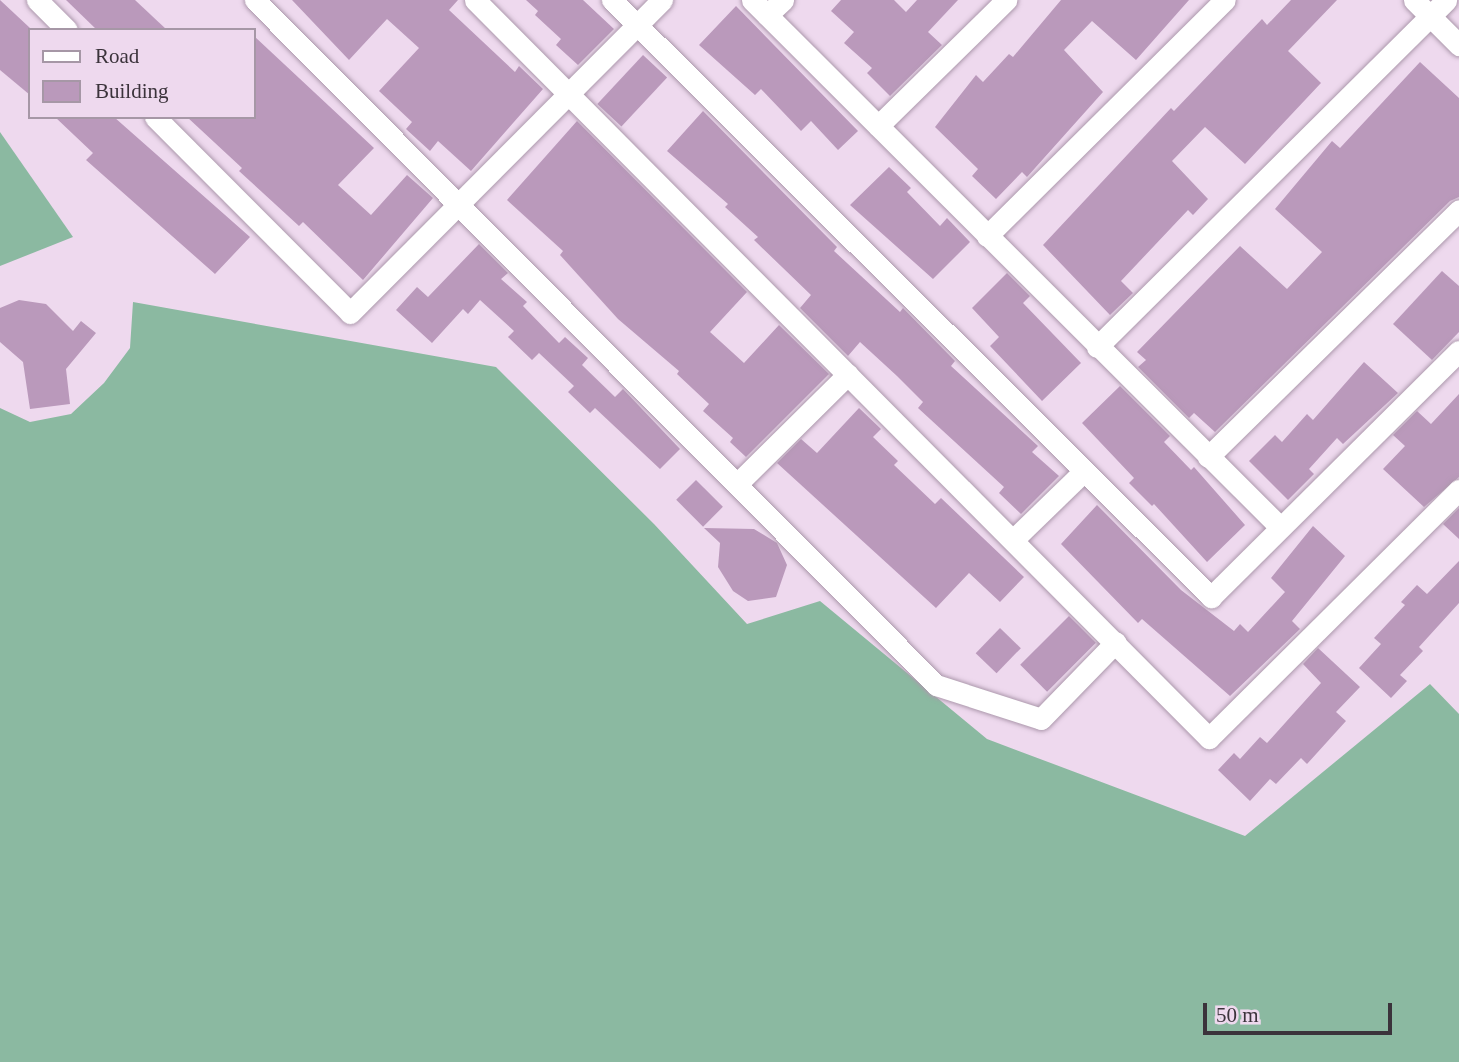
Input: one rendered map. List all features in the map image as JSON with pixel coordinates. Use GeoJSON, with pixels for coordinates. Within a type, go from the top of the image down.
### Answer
{"type":"FeatureCollection","features":[{"type":"Feature","properties":{"kind":"street"},"geometry":{"type":"LineString","coordinates":[[37,0],[65,28]]}},
{"type":"Feature","properties":{"kind":"street"},"geometry":{"type":"LineString","coordinates":[[256,0],[936,685],[1041,719],[1115,642]]}},
{"type":"Feature","properties":{"kind":"street"},"geometry":{"type":"LineString","coordinates":[[475,0],[1209,738],[1458,492]]}},
{"type":"Feature","properties":{"kind":"street"},"geometry":{"type":"LineString","coordinates":[[612,0],[1211,597],[1459,351]]}},
{"type":"Feature","properties":{"kind":"street"},"geometry":{"type":"LineString","coordinates":[[157,119],[350,313],[662,0]]}},
{"type":"Feature","properties":{"kind":"street"},"geometry":{"type":"LineString","coordinates":[[752,0],[1280,527]]}},
{"type":"Feature","properties":{"kind":"street"},"geometry":{"type":"LineString","coordinates":[[768,15],[783,0]]}},
{"type":"Feature","properties":{"kind":"street"},"geometry":{"type":"LineString","coordinates":[[878,126],[1006,0]]}},
{"type":"Feature","properties":{"kind":"street"},"geometry":{"type":"LineString","coordinates":[[987,236],[1224,0]]}},
{"type":"Feature","properties":{"kind":"street"},"geometry":{"type":"LineString","coordinates":[[1414,0],[1459,45]]}},
{"type":"Feature","properties":{"kind":"street"},"geometry":{"type":"LineString","coordinates":[[1097,347],[1446,0]]}},
{"type":"Feature","properties":{"kind":"street"},"geometry":{"type":"LineString","coordinates":[[1208,457],[1459,210]]}},
{"type":"Feature","properties":{"kind":"street"},"geometry":{"type":"LineString","coordinates":[[737,484],[848,374]]}},
{"type":"Feature","properties":{"kind":"street"},"geometry":{"type":"LineString","coordinates":[[1013,540],[1084,471]]}},
{"type":"Feature","properties":{"kind":"green space"},"geometry":{"type":"Polygon","coordinates":[[[0,132],[73,237],[0,266],[0,132]]]}},
{"type":"Feature","properties":{"kind":"green space"},"geometry":{"type":"Polygon","coordinates":[[[133,302],[496,367],[654,524],[747,624],[820,601],[987,739],[1245,836],[1430,684],[1459,714],[1459,1062],[0,1062],[0,408],[30,422],[71,414],[104,383],[130,348],[133,302]]]}},
{"type":"Feature","properties":{"kind":"building"},"geometry":{"type":"Polygon","coordinates":[[[0,0],[30,28],[28,93],[0,70],[0,0]]]}},
{"type":"Feature","properties":{"kind":"building"},"geometry":{"type":"Polygon","coordinates":[[[66,0],[135,0],[165,28],[95,28],[66,0]]]}},
{"type":"Feature","properties":{"kind":"building"},"geometry":{"type":"Polygon","coordinates":[[[292,0],[458,0],[449,10],[515,72],[519,66],[543,89],[471,171],[438,141],[430,151],[406,129],[412,122],[379,91],[419,48],[387,19],[349,60],[292,0]]]}},
{"type":"Feature","properties":{"kind":"building"},"geometry":{"type":"Polygon","coordinates":[[[526,0],[583,0],[614,29],[578,65],[556,45],[561,39],[535,15],[538,11],[526,0]]]}},
{"type":"Feature","properties":{"kind":"building"},"geometry":{"type":"Polygon","coordinates":[[[841,0],[894,0],[906,12],[917,0],[958,0],[928,32],[942,45],[890,96],[867,73],[872,68],[844,43],[854,32],[831,11],[841,0]]]}},
{"type":"Feature","properties":{"kind":"building"},"geometry":{"type":"Polygon","coordinates":[[[1061,0],[1189,0],[1136,60],[1092,21],[1064,50],[1103,92],[1027,177],[1022,172],[996,199],[972,176],[978,169],[935,127],[976,75],[983,82],[1009,54],[1013,57],[1061,0]]]}},
{"type":"Feature","properties":{"kind":"building"},"geometry":{"type":"Polygon","coordinates":[[[1291,0],[1337,0],[1288,51],[1321,83],[1245,164],[1205,127],[1172,161],[1208,199],[1193,215],[1188,210],[1121,281],[1133,293],[1110,315],[1043,245],[1171,108],[1174,111],[1262,19],[1267,25],[1291,0]]]}},
{"type":"Feature","properties":{"kind":"building"},"geometry":{"type":"Polygon","coordinates":[[[736,6],[858,131],[838,150],[811,121],[801,131],[761,89],[755,95],[699,45],[736,6]]]}},
{"type":"Feature","properties":{"kind":"building"},"geometry":{"type":"Polygon","coordinates":[[[256,38],[374,148],[338,185],[371,215],[407,175],[433,198],[363,280],[303,222],[299,226],[239,171],[242,168],[189,119],[256,119],[256,38]]]}},
{"type":"Feature","properties":{"kind":"building"},"geometry":{"type":"Polygon","coordinates":[[[643,55],[667,78],[621,127],[597,104],[643,55]]]}},
{"type":"Feature","properties":{"kind":"building"},"geometry":{"type":"Polygon","coordinates":[[[1420,62],[1459,98],[1459,197],[1450,201],[1215,432],[1194,413],[1189,418],[1138,367],[1146,360],[1137,352],[1240,246],[1287,289],[1322,252],[1275,209],[1332,141],[1340,148],[1420,62]]]}},
{"type":"Feature","properties":{"kind":"building"},"geometry":{"type":"Polygon","coordinates":[[[703,111],[837,247],[834,251],[900,312],[903,308],[955,361],[951,366],[1038,446],[1032,452],[1059,476],[1021,514],[999,493],[1004,487],[918,408],[923,402],[897,376],[860,342],[848,356],[800,308],[811,295],[754,240],[758,237],[725,207],[728,204],[667,151],[703,111]]]}},
{"type":"Feature","properties":{"kind":"building"},"geometry":{"type":"Polygon","coordinates":[[[57,119],[116,119],[250,237],[215,274],[86,160],[93,153],[57,119]]]}},
{"type":"Feature","properties":{"kind":"building"},"geometry":{"type":"Polygon","coordinates":[[[577,121],[747,292],[710,332],[744,363],[779,325],[829,374],[746,457],[730,442],[733,438],[703,411],[709,404],[677,374],[679,371],[618,319],[560,255],[563,251],[507,200],[577,121]]]}},
{"type":"Feature","properties":{"kind":"building"},"geometry":{"type":"Polygon","coordinates":[[[889,167],[911,188],[907,192],[940,226],[947,218],[970,242],[933,279],[850,205],[889,167]]]}},
{"type":"Feature","properties":{"kind":"building"},"geometry":{"type":"Polygon","coordinates":[[[479,244],[508,273],[501,279],[527,302],[523,306],[559,343],[565,337],[588,358],[582,365],[615,397],[623,389],[680,449],[660,469],[595,408],[590,413],[568,392],[574,386],[539,353],[532,360],[508,337],[514,331],[480,300],[468,314],[463,309],[432,343],[396,310],[417,287],[428,297],[479,244]]]}},
{"type":"Feature","properties":{"kind":"building"},"geometry":{"type":"Polygon","coordinates":[[[1442,271],[1459,286],[1459,332],[1432,360],[1393,324],[1442,271]]]}},
{"type":"Feature","properties":{"kind":"building"},"geometry":{"type":"Polygon","coordinates":[[[1007,273],[1030,296],[1023,303],[1081,363],[1042,401],[990,346],[999,337],[972,308],[1007,273]]]}},
{"type":"Feature","properties":{"kind":"building"},"geometry":{"type":"Polygon","coordinates":[[[19,300],[46,304],[73,331],[81,321],[96,333],[66,369],[70,404],[30,409],[23,362],[0,342],[0,308],[19,300]]]}},
{"type":"Feature","properties":{"kind":"building"},"geometry":{"type":"Polygon","coordinates":[[[1364,362],[1398,393],[1343,444],[1337,438],[1309,469],[1314,474],[1288,500],[1249,461],[1275,435],[1282,442],[1307,414],[1313,420],[1364,362]]]}},
{"type":"Feature","properties":{"kind":"building"},"geometry":{"type":"Polygon","coordinates":[[[1120,386],[1170,436],[1164,442],[1191,470],[1194,467],[1245,525],[1207,562],[1154,504],[1152,506],[1129,483],[1134,478],[1082,423],[1120,386]]]}},
{"type":"Feature","properties":{"kind":"building"},"geometry":{"type":"Polygon","coordinates":[[[1459,394],[1459,477],[1424,507],[1383,469],[1405,446],[1393,435],[1417,411],[1431,424],[1459,394]]]}},
{"type":"Feature","properties":{"kind":"building"},"geometry":{"type":"Polygon","coordinates":[[[859,408],[881,429],[873,437],[898,461],[894,465],[935,504],[941,498],[1024,577],[1000,602],[969,573],[936,608],[777,463],[801,439],[817,453],[859,408]]]}},
{"type":"Feature","properties":{"kind":"building"},"geometry":{"type":"Polygon","coordinates":[[[696,480],[723,507],[703,527],[676,500],[696,480]]]}},
{"type":"Feature","properties":{"kind":"building"},"geometry":{"type":"Polygon","coordinates":[[[1097,505],[1181,590],[1234,631],[1240,624],[1248,632],[1285,592],[1271,578],[1313,526],[1345,556],[1292,621],[1300,629],[1230,696],[1142,619],[1138,623],[1061,544],[1097,505]]]}},
{"type":"Feature","properties":{"kind":"building"},"geometry":{"type":"Polygon","coordinates":[[[1459,508],[1459,539],[1443,524],[1459,508]]]}},
{"type":"Feature","properties":{"kind":"building"},"geometry":{"type":"Polygon","coordinates":[[[704,528],[754,529],[777,543],[787,565],[776,597],[748,601],[733,591],[718,567],[720,543],[704,528]]]}},
{"type":"Feature","properties":{"kind":"building"},"geometry":{"type":"Polygon","coordinates":[[[1459,561],[1459,603],[1419,647],[1423,651],[1400,675],[1407,681],[1391,698],[1359,668],[1381,644],[1374,638],[1405,605],[1401,602],[1417,585],[1427,594],[1459,561]]]}},
{"type":"Feature","properties":{"kind":"building"},"geometry":{"type":"Polygon","coordinates":[[[1069,616],[1096,643],[1047,692],[1020,665],[1069,616]]]}},
{"type":"Feature","properties":{"kind":"building"},"geometry":{"type":"Polygon","coordinates":[[[1000,628],[1021,648],[997,673],[976,653],[1000,628]]]}},
{"type":"Feature","properties":{"kind":"building"},"geometry":{"type":"Polygon","coordinates":[[[1318,648],[1360,687],[1336,712],[1346,721],[1307,764],[1301,758],[1276,784],[1270,779],[1250,801],[1218,770],[1234,753],[1240,759],[1260,737],[1267,743],[1321,683],[1303,664],[1318,648]]]}}]}
